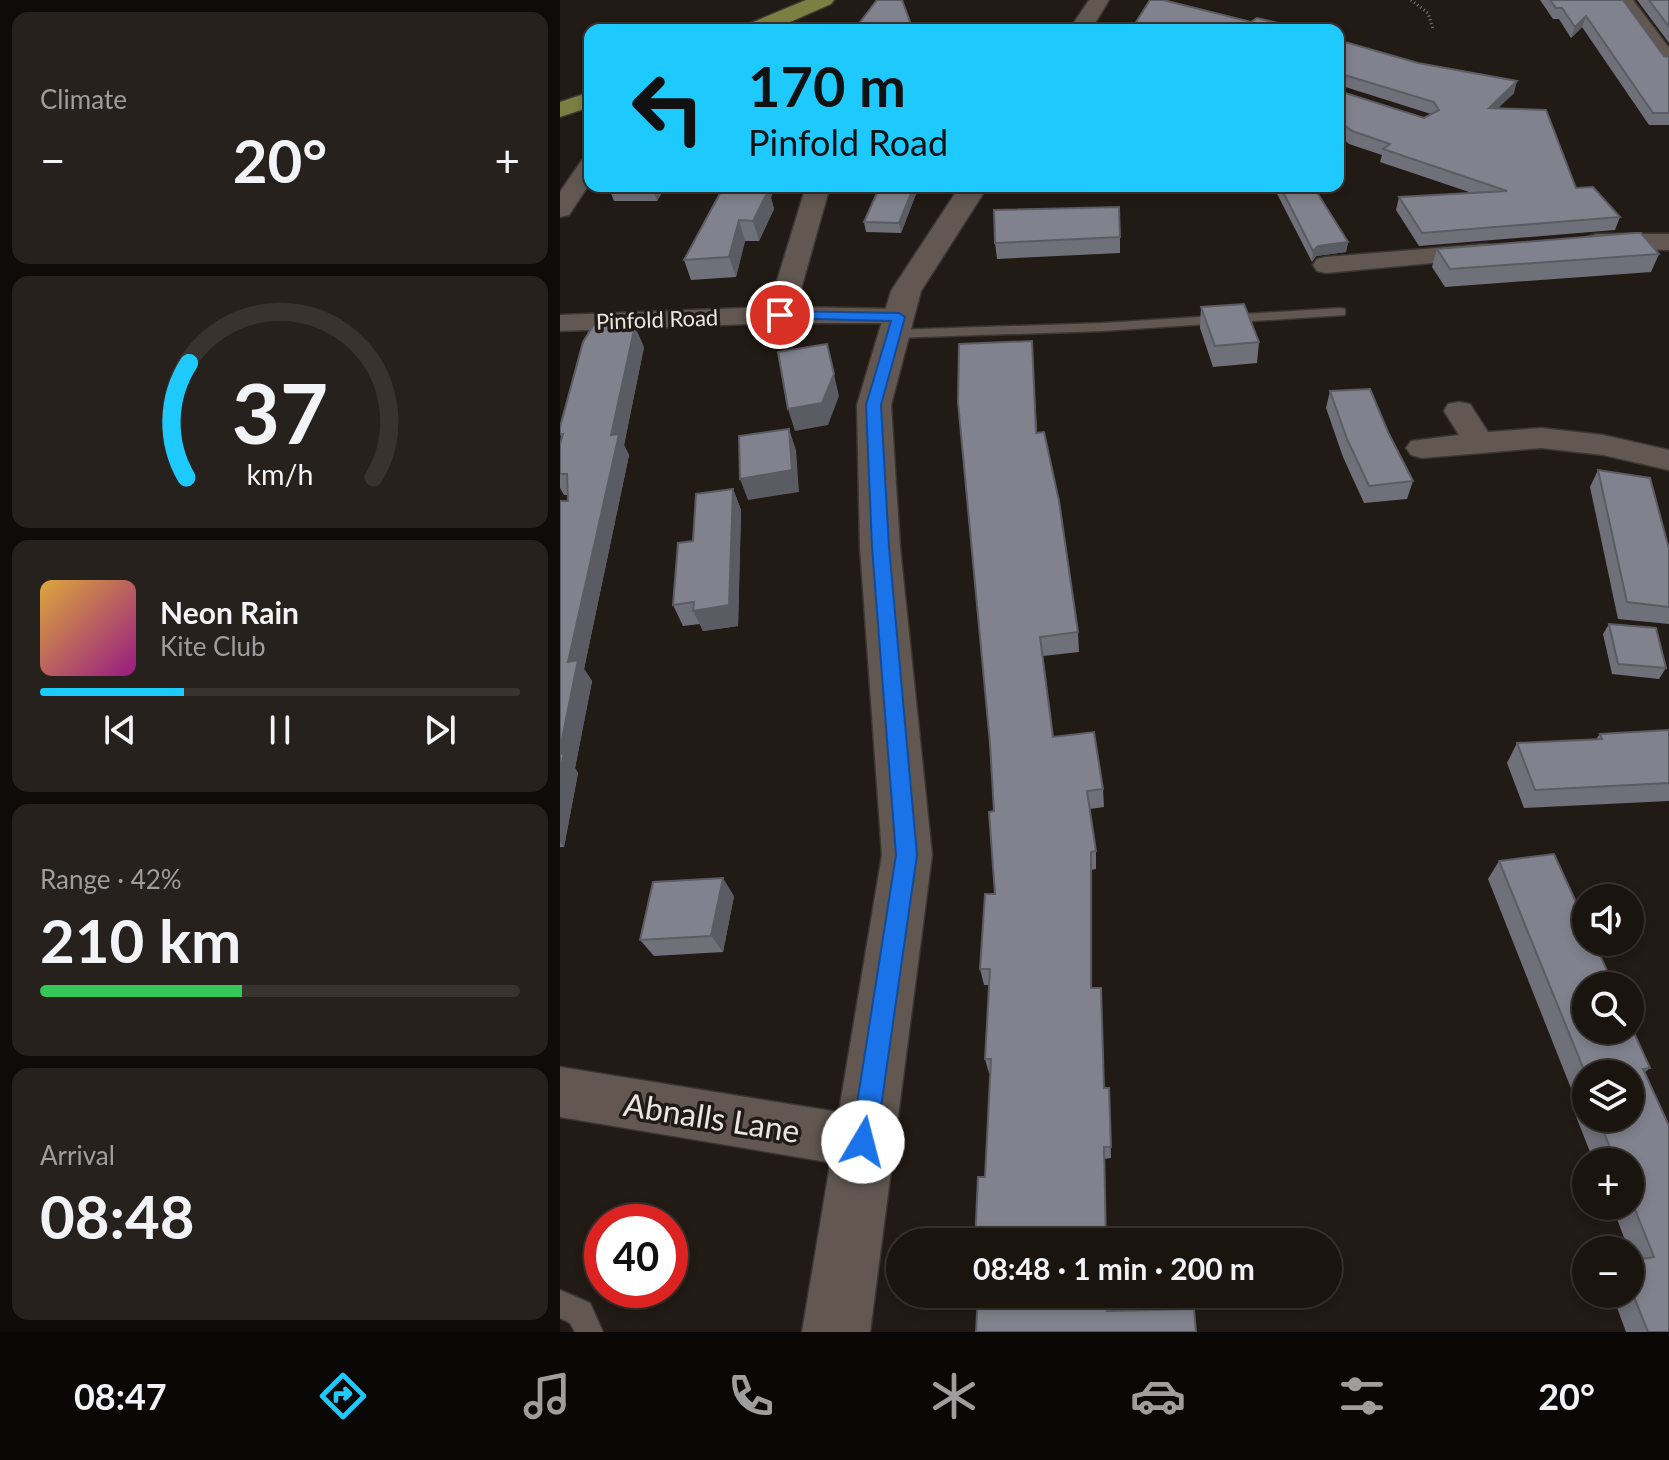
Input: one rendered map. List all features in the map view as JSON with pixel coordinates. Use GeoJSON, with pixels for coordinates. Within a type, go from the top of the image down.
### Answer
{"type":"FeatureCollection","features":[{"type":"Feature","properties":{"kind":"highway"},"geometry":{"type":"LineString","coordinates":[[768,24],[824,0]]}},
{"type":"Feature","properties":{"kind":"highway"},"geometry":{"type":"LineString","coordinates":[[560,110],[584,101]]}},
{"type":"Feature","properties":{"kind":"street"},"geometry":{"type":"LineString","coordinates":[[1084,24],[1099,0]]}},
{"type":"Feature","properties":{"kind":"street"},"geometry":{"type":"LineString","coordinates":[[1624,0],[1669,61]]}},
{"type":"Feature","properties":{"kind":"street"},"geometry":{"type":"LineString","coordinates":[[560,210],[578,171]]}},
{"type":"Feature","properties":{"kind":"street"},"geometry":{"type":"LineString","coordinates":[[780,315],[816,192]]}},
{"type":"Feature","properties":{"kind":"street"},"geometry":{"type":"LineString","coordinates":[[836,1332],[907,855],[880,547],[874,405],[906,291],[970,192]]}},
{"type":"Feature","properties":{"kind":"street"},"geometry":{"type":"LineString","coordinates":[[1565,245],[1627,240],[1669,242]]}},
{"type":"Feature","properties":{"kind":"street"},"geometry":{"type":"LineString","coordinates":[[1326,265],[1358,252],[1519,249]]}},
{"type":"Feature","properties":{"kind":"street","name":"Pinfold Road"},"geometry":{"type":"LineString","coordinates":[[560,323],[780,315],[895,326]]}},
{"type":"Feature","properties":{"kind":"street"},"geometry":{"type":"LineString","coordinates":[[1459,411],[1480,444]]}},
{"type":"Feature","properties":{"kind":"street"},"geometry":{"type":"LineString","coordinates":[[1422,448],[1541,438],[1603,445],[1669,460]]}},
{"type":"Feature","properties":{"kind":"street","name":"Abnalls Lane"},"geometry":{"type":"LineString","coordinates":[[560,1092],[863,1142]]}},
{"type":"Feature","properties":{"kind":"lane"},"geometry":{"type":"LineString","coordinates":[[895,326],[1103,327],[1340,312]]}},
{"type":"Feature","properties":{"kind":"lane"},"geometry":{"type":"LineString","coordinates":[[560,1304],[580,1313],[589,1332]]}},
{"type":"Feature","properties":{"kind":"path"},"geometry":{"type":"LineString","coordinates":[[1411,0],[1428,13],[1433,29]]}},
{"type":"Feature","properties":{"kind":"building"},"geometry":{"type":"Polygon","coordinates":[[[877,0],[902,0],[911,24],[859,24],[877,0]]]}},
{"type":"Feature","properties":{"kind":"building"},"geometry":{"type":"Polygon","coordinates":[[[1150,0],[1163,0],[1251,22],[1257,18],[1282,24],[1135,24],[1150,0]]]}},
{"type":"Feature","properties":{"kind":"building"},"geometry":{"type":"Polygon","coordinates":[[[1550,0],[1623,0],[1664,56],[1669,57],[1669,113],[1653,113],[1586,16],[1575,27],[1562,8],[1556,8],[1550,0]]]}},
{"type":"Feature","properties":{"kind":"building"},"geometry":{"type":"Polygon","coordinates":[[[1649,0],[1669,0],[1669,27],[1649,0]]]}},
{"type":"Feature","properties":{"kind":"building"},"geometry":{"type":"Polygon","coordinates":[[[1344,42],[1418,63],[1517,81],[1489,108],[1546,110],[1576,188],[1593,187],[1620,217],[1422,233],[1399,197],[1507,191],[1383,149],[1390,144],[1352,131],[1344,125],[1344,93],[1424,118],[1439,110],[1434,102],[1344,75],[1344,42]]]}},
{"type":"Feature","properties":{"kind":"building"},"geometry":{"type":"Polygon","coordinates":[[[721,192],[768,192],[753,221],[739,220],[729,257],[684,260],[721,192]]]}},
{"type":"Feature","properties":{"kind":"building"},"geometry":{"type":"Polygon","coordinates":[[[877,192],[912,192],[899,223],[864,222],[877,192]]]}},
{"type":"Feature","properties":{"kind":"building"},"geometry":{"type":"Polygon","coordinates":[[[1283,192],[1317,192],[1348,242],[1318,246],[1313,251],[1283,192]]]}},
{"type":"Feature","properties":{"kind":"building"},"geometry":{"type":"Polygon","coordinates":[[[1119,207],[1120,237],[995,243],[994,210],[1119,207]]]}},
{"type":"Feature","properties":{"kind":"building"},"geometry":{"type":"Polygon","coordinates":[[[1641,233],[1659,254],[1450,269],[1437,249],[1641,233]]]}},
{"type":"Feature","properties":{"kind":"building"},"geometry":{"type":"Polygon","coordinates":[[[1244,304],[1259,342],[1215,346],[1201,307],[1244,304]]]}},
{"type":"Feature","properties":{"kind":"building"},"geometry":{"type":"Polygon","coordinates":[[[594,324],[635,326],[611,435],[619,434],[568,662],[578,660],[560,749],[560,501],[568,501],[567,474],[560,474],[563,434],[560,434],[560,427],[583,342],[594,324]]]}},
{"type":"Feature","properties":{"kind":"building"},"geometry":{"type":"Polygon","coordinates":[[[1032,341],[1036,433],[1044,432],[1059,501],[1078,632],[1040,637],[1053,737],[1094,732],[1103,789],[1087,791],[1096,851],[1091,852],[1091,988],[1101,988],[1104,1088],[1109,1088],[1111,1147],[1104,1147],[1106,1228],[976,1228],[978,1177],[985,1177],[991,1059],[985,1059],[990,969],[980,969],[985,894],[995,894],[989,812],[994,811],[958,402],[959,344],[1032,341]]]}},
{"type":"Feature","properties":{"kind":"building"},"geometry":{"type":"Polygon","coordinates":[[[827,344],[834,374],[822,403],[788,409],[778,352],[827,344]]]}},
{"type":"Feature","properties":{"kind":"building"},"geometry":{"type":"Polygon","coordinates":[[[1370,389],[1413,481],[1369,486],[1347,439],[1330,391],[1370,389]]]}},
{"type":"Feature","properties":{"kind":"building"},"geometry":{"type":"Polygon","coordinates":[[[789,429],[792,470],[740,479],[739,436],[789,429]]]}},
{"type":"Feature","properties":{"kind":"building"},"geometry":{"type":"Polygon","coordinates":[[[1598,470],[1650,478],[1669,549],[1669,607],[1627,602],[1598,470]]]}},
{"type":"Feature","properties":{"kind":"building"},"geometry":{"type":"Polygon","coordinates":[[[733,489],[729,605],[693,611],[694,602],[673,605],[678,543],[693,541],[696,494],[733,489]]]}},
{"type":"Feature","properties":{"kind":"building"},"geometry":{"type":"Polygon","coordinates":[[[1609,624],[1656,628],[1666,668],[1618,664],[1609,624]]]}},
{"type":"Feature","properties":{"kind":"building"},"geometry":{"type":"Polygon","coordinates":[[[1669,730],[1669,783],[1535,790],[1517,743],[1602,739],[1600,734],[1669,730]]]}},
{"type":"Feature","properties":{"kind":"building"},"geometry":{"type":"Polygon","coordinates":[[[1554,854],[1572,893],[1572,956],[1600,956],[1608,972],[1572,972],[1572,1041],[1499,861],[1554,854]]]}},
{"type":"Feature","properties":{"kind":"building"},"geometry":{"type":"Polygon","coordinates":[[[723,878],[711,936],[640,940],[653,882],[723,878]]]}},
{"type":"Feature","properties":{"kind":"building"},"geometry":{"type":"Polygon","coordinates":[[[1573,1044],[1639,1044],[1650,1068],[1644,1069],[1644,1060],[1580,1060],[1573,1044]]]}},
{"type":"Feature","properties":{"kind":"building"},"geometry":{"type":"Polygon","coordinates":[[[1644,1071],[1669,1126],[1669,1332],[1648,1332],[1639,1308],[1644,1308],[1644,1259],[1654,1257],[1639,1220],[1644,1220],[1644,1148],[1610,1148],[1604,1132],[1644,1132],[1644,1071]]]}},
{"type":"Feature","properties":{"kind":"building"},"geometry":{"type":"Polygon","coordinates":[[[977,1308],[1107,1308],[1107,1311],[1194,1309],[1196,1332],[976,1332],[977,1308]]]}},
{"type":"Feature","properties":{"kind":"route"},"geometry":{"type":"LineString","coordinates":[[780,315],[899,317],[874,405],[880,547],[907,855],[863,1142]]}}]}
